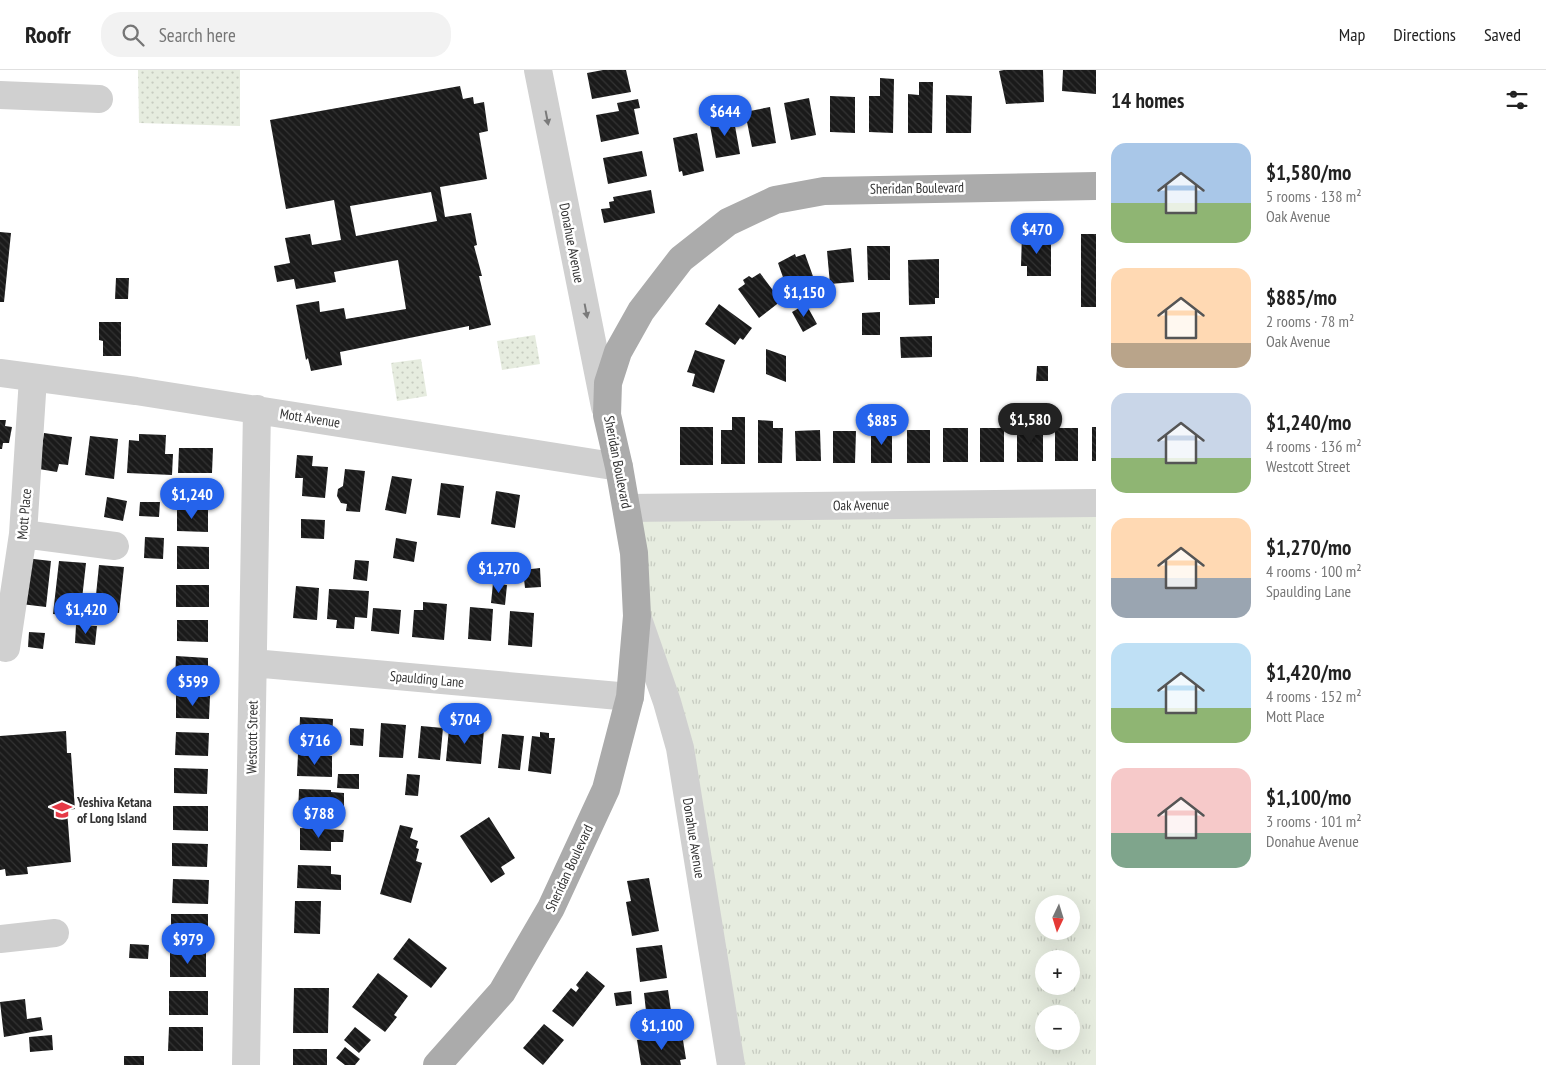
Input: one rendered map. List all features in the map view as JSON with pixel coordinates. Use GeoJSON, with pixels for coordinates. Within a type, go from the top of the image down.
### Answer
{"type":"FeatureCollection","features":[{"type":"Feature","properties":{"kind":"main road","name":"Sheridan Boulevard"},"geometry":{"type":"LineString","coordinates":[[437,1065],[502,992],[551,908],[606,789],[630,697],[637,616],[634,553],[619,467],[607,415],[608,383],[618,352],[641,311],[681,259],[728,222],[774,200],[824,191],[1096,186]]}},
{"type":"Feature","properties":{"kind":"street","name":"Donahue Avenue"},"geometry":{"type":"LineString","coordinates":[[538,70],[607,415]]}},
{"type":"Feature","properties":{"kind":"street"},"geometry":{"type":"LineString","coordinates":[[0,95],[100,100]]}},
{"type":"Feature","properties":{"kind":"street","name":"Mott Avenue"},"geometry":{"type":"LineString","coordinates":[[0,373],[136,391],[619,467]]}},
{"type":"Feature","properties":{"kind":"street","name":"Mott Place"},"geometry":{"type":"LineString","coordinates":[[6,648],[23,534],[33,378]]}},
{"type":"Feature","properties":{"kind":"street","name":"Westcott Street"},"geometry":{"type":"LineString","coordinates":[[246,1065],[257,410]]}},
{"type":"Feature","properties":{"kind":"street","name":"Oak Avenue"},"geometry":{"type":"LineString","coordinates":[[627,508],[1096,502]]}},
{"type":"Feature","properties":{"kind":"street"},"geometry":{"type":"LineString","coordinates":[[23,534],[115,546]]}},
{"type":"Feature","properties":{"kind":"street","name":"Donahue Avenue"},"geometry":{"type":"LineString","coordinates":[[637,616],[667,702],[680,748],[731,1065]]}},
{"type":"Feature","properties":{"kind":"street","name":"Spaulding Lane"},"geometry":{"type":"LineString","coordinates":[[253,663],[630,697]]}},
{"type":"Feature","properties":{"kind":"street"},"geometry":{"type":"LineString","coordinates":[[0,939],[55,933]]}},
{"type":"Feature","properties":{"kind":"green space"},"geometry":{"type":"Polygon","coordinates":[[[138,70],[240,70],[240,126],[139,123],[138,70]]]}},
{"type":"Feature","properties":{"kind":"green space"},"geometry":{"type":"Polygon","coordinates":[[[535,335],[540,364],[502,370],[497,341],[535,335]]]}},
{"type":"Feature","properties":{"kind":"green space"},"geometry":{"type":"Polygon","coordinates":[[[421,359],[427,396],[397,401],[391,363],[421,359]]]}},
{"type":"Feature","properties":{"kind":"green space"},"geometry":{"type":"Polygon","coordinates":[[[1096,493],[1096,1065],[730,1065],[627,508],[1096,493]]]}},
{"type":"Feature","properties":{"kind":"building"},"geometry":{"type":"Polygon","coordinates":[[[603,70],[626,70],[631,92],[592,99],[587,73],[603,70]]]}},
{"type":"Feature","properties":{"kind":"building"},"geometry":{"type":"Polygon","coordinates":[[[1043,70],[1044,102],[1006,104],[999,71],[1043,70]]]}},
{"type":"Feature","properties":{"kind":"building"},"geometry":{"type":"Polygon","coordinates":[[[1063,70],[1096,70],[1096,94],[1062,91],[1063,70]]]}},
{"type":"Feature","properties":{"kind":"building"},"geometry":{"type":"Polygon","coordinates":[[[880,78],[894,79],[893,133],[869,132],[869,96],[880,96],[880,78]]]}},
{"type":"Feature","properties":{"kind":"building"},"geometry":{"type":"Polygon","coordinates":[[[919,82],[933,82],[932,133],[908,133],[908,94],[919,95],[919,82]]]}},
{"type":"Feature","properties":{"kind":"building"},"geometry":{"type":"Polygon","coordinates":[[[460,86],[463,99],[473,97],[474,104],[484,102],[488,131],[479,133],[487,179],[440,187],[445,217],[471,213],[477,245],[474,246],[482,276],[479,276],[491,325],[469,330],[469,326],[340,352],[342,365],[311,371],[308,358],[306,360],[296,305],[319,301],[320,312],[344,308],[346,319],[406,309],[398,260],[334,272],[336,282],[296,289],[294,279],[277,282],[274,266],[290,263],[285,238],[310,234],[312,245],[341,240],[334,200],[286,209],[270,120],[460,86]],[[431,192],[350,206],[356,236],[437,221],[431,192]]]}},
{"type":"Feature","properties":{"kind":"building"},"geometry":{"type":"Polygon","coordinates":[[[946,95],[972,96],[971,133],[946,133],[946,95]]]}},
{"type":"Feature","properties":{"kind":"building"},"geometry":{"type":"Polygon","coordinates":[[[830,96],[855,97],[855,133],[830,132],[830,96]]]}},
{"type":"Feature","properties":{"kind":"building"},"geometry":{"type":"Polygon","coordinates":[[[809,98],[816,135],[791,140],[784,103],[809,98]]]}},
{"type":"Feature","properties":{"kind":"building"},"geometry":{"type":"Polygon","coordinates":[[[638,99],[640,108],[634,109],[639,134],[601,142],[596,115],[619,111],[617,103],[638,99]]]}},
{"type":"Feature","properties":{"kind":"building"},"geometry":{"type":"Polygon","coordinates":[[[770,107],[776,143],[752,147],[745,112],[770,107]]]}},
{"type":"Feature","properties":{"kind":"building"},"geometry":{"type":"Polygon","coordinates":[[[733,115],[740,154],[716,158],[709,120],[733,115]]]}},
{"type":"Feature","properties":{"kind":"building"},"geometry":{"type":"Polygon","coordinates":[[[697,133],[704,171],[683,176],[682,171],[679,172],[673,138],[697,133]]]}},
{"type":"Feature","properties":{"kind":"building"},"geometry":{"type":"Polygon","coordinates":[[[642,151],[647,176],[608,184],[603,158],[642,151]]]}},
{"type":"Feature","properties":{"kind":"building"},"geometry":{"type":"Polygon","coordinates":[[[651,190],[655,213],[604,223],[601,209],[610,208],[609,202],[614,201],[613,197],[651,190]]]}},
{"type":"Feature","properties":{"kind":"building"},"geometry":{"type":"Polygon","coordinates":[[[0,232],[11,233],[4,302],[0,302],[0,232]]]}},
{"type":"Feature","properties":{"kind":"building"},"geometry":{"type":"Polygon","coordinates":[[[1022,234],[1051,235],[1051,276],[1027,276],[1027,266],[1021,266],[1022,234]]]}},
{"type":"Feature","properties":{"kind":"building"},"geometry":{"type":"Polygon","coordinates":[[[1081,234],[1096,234],[1096,307],[1081,307],[1081,234]]]}},
{"type":"Feature","properties":{"kind":"building"},"geometry":{"type":"Polygon","coordinates":[[[867,246],[890,246],[890,280],[868,280],[867,246]]]}},
{"type":"Feature","properties":{"kind":"building"},"geometry":{"type":"Polygon","coordinates":[[[851,248],[854,282],[830,284],[827,251],[851,248]]]}},
{"type":"Feature","properties":{"kind":"building"},"geometry":{"type":"Polygon","coordinates":[[[795,254],[796,257],[805,254],[819,293],[792,303],[778,263],[795,254]]]}},
{"type":"Feature","properties":{"kind":"building"},"geometry":{"type":"Polygon","coordinates":[[[939,259],[939,298],[935,298],[935,304],[909,305],[908,260],[939,259]]]}},
{"type":"Feature","properties":{"kind":"building"},"geometry":{"type":"Polygon","coordinates":[[[760,273],[781,301],[759,318],[738,289],[745,284],[743,280],[749,276],[752,278],[760,273]]]}},
{"type":"Feature","properties":{"kind":"building"},"geometry":{"type":"Polygon","coordinates":[[[116,278],[129,278],[128,299],[115,299],[116,278]]]}},
{"type":"Feature","properties":{"kind":"building"},"geometry":{"type":"Polygon","coordinates":[[[719,304],[752,328],[743,340],[740,338],[735,345],[705,324],[719,304]]]}},
{"type":"Feature","properties":{"kind":"building"},"geometry":{"type":"Polygon","coordinates":[[[806,304],[817,324],[803,332],[792,312],[806,304]]]}},
{"type":"Feature","properties":{"kind":"building"},"geometry":{"type":"Polygon","coordinates":[[[880,312],[880,335],[862,335],[862,313],[880,312]]]}},
{"type":"Feature","properties":{"kind":"building"},"geometry":{"type":"Polygon","coordinates":[[[99,322],[121,322],[121,356],[103,356],[103,341],[99,340],[99,322]]]}},
{"type":"Feature","properties":{"kind":"building"},"geometry":{"type":"Polygon","coordinates":[[[932,336],[932,357],[901,358],[900,337],[932,336]]]}},
{"type":"Feature","properties":{"kind":"building"},"geometry":{"type":"Polygon","coordinates":[[[766,349],[786,356],[786,382],[766,374],[766,349]]]}},
{"type":"Feature","properties":{"kind":"building"},"geometry":{"type":"Polygon","coordinates":[[[695,350],[725,360],[714,393],[692,386],[695,374],[687,372],[695,350]]]}},
{"type":"Feature","properties":{"kind":"building"},"geometry":{"type":"Polygon","coordinates":[[[1037,366],[1048,366],[1048,381],[1036,381],[1037,366]]]}},
{"type":"Feature","properties":{"kind":"building"},"geometry":{"type":"Polygon","coordinates":[[[732,417],[745,417],[745,464],[721,464],[721,430],[732,430],[732,417]]]}},
{"type":"Feature","properties":{"kind":"building"},"geometry":{"type":"Polygon","coordinates":[[[0,420],[6,420],[5,426],[12,427],[9,443],[3,443],[2,449],[0,449],[0,420]]]}},
{"type":"Feature","properties":{"kind":"building"},"geometry":{"type":"Polygon","coordinates":[[[758,420],[773,421],[773,428],[783,428],[782,463],[758,463],[758,420]]]}},
{"type":"Feature","properties":{"kind":"building"},"geometry":{"type":"Polygon","coordinates":[[[680,427],[713,427],[713,465],[680,465],[680,427]]]}},
{"type":"Feature","properties":{"kind":"building"},"geometry":{"type":"Polygon","coordinates":[[[1092,427],[1096,427],[1096,461],[1092,461],[1092,427]]]}},
{"type":"Feature","properties":{"kind":"building"},"geometry":{"type":"Polygon","coordinates":[[[943,428],[968,428],[968,462],[943,462],[943,428]]]}},
{"type":"Feature","properties":{"kind":"building"},"geometry":{"type":"Polygon","coordinates":[[[980,428],[1004,428],[1004,462],[980,462],[980,428]]]}},
{"type":"Feature","properties":{"kind":"building"},"geometry":{"type":"Polygon","coordinates":[[[1017,428],[1043,428],[1043,462],[1017,462],[1017,428]]]}},
{"type":"Feature","properties":{"kind":"building"},"geometry":{"type":"Polygon","coordinates":[[[1055,428],[1078,428],[1078,461],[1055,461],[1055,428]]]}},
{"type":"Feature","properties":{"kind":"building"},"geometry":{"type":"Polygon","coordinates":[[[820,430],[821,461],[796,461],[795,431],[820,430]]]}},
{"type":"Feature","properties":{"kind":"building"},"geometry":{"type":"Polygon","coordinates":[[[871,430],[892,430],[892,463],[871,463],[871,430]]]}},
{"type":"Feature","properties":{"kind":"building"},"geometry":{"type":"Polygon","coordinates":[[[907,430],[930,430],[930,463],[907,463],[907,430]]]}},
{"type":"Feature","properties":{"kind":"building"},"geometry":{"type":"Polygon","coordinates":[[[833,431],[856,431],[855,463],[833,463],[833,431]]]}},
{"type":"Feature","properties":{"kind":"building"},"geometry":{"type":"Polygon","coordinates":[[[44,433],[72,437],[68,465],[59,464],[57,472],[39,469],[44,433]]]}},
{"type":"Feature","properties":{"kind":"building"},"geometry":{"type":"Polygon","coordinates":[[[139,434],[166,435],[165,454],[173,454],[172,475],[127,473],[129,440],[139,441],[139,434]]]}},
{"type":"Feature","properties":{"kind":"building"},"geometry":{"type":"Polygon","coordinates":[[[90,436],[118,439],[114,479],[85,475],[90,436]]]}},
{"type":"Feature","properties":{"kind":"building"},"geometry":{"type":"Polygon","coordinates":[[[179,448],[213,448],[212,473],[178,473],[179,448]]]}},
{"type":"Feature","properties":{"kind":"building"},"geometry":{"type":"Polygon","coordinates":[[[297,455],[313,456],[312,466],[328,467],[325,498],[302,496],[303,478],[295,478],[297,455]]]}},
{"type":"Feature","properties":{"kind":"building"},"geometry":{"type":"Polygon","coordinates":[[[345,469],[365,471],[360,512],[346,511],[347,504],[341,503],[337,496],[338,489],[343,486],[345,469]]]}},
{"type":"Feature","properties":{"kind":"building"},"geometry":{"type":"Polygon","coordinates":[[[392,476],[412,479],[406,514],[385,510],[392,476]]]}},
{"type":"Feature","properties":{"kind":"building"},"geometry":{"type":"Polygon","coordinates":[[[174,479],[191,480],[191,499],[174,500],[174,479]]]}},
{"type":"Feature","properties":{"kind":"building"},"geometry":{"type":"Polygon","coordinates":[[[441,483],[464,486],[460,518],[437,515],[441,483]]]}},
{"type":"Feature","properties":{"kind":"building"},"geometry":{"type":"Polygon","coordinates":[[[496,491],[520,495],[515,528],[491,524],[496,491]]]}},
{"type":"Feature","properties":{"kind":"building"},"geometry":{"type":"Polygon","coordinates":[[[107,497],[127,501],[123,521],[104,517],[107,497]]]}},
{"type":"Feature","properties":{"kind":"building"},"geometry":{"type":"Polygon","coordinates":[[[140,502],[160,502],[159,517],[139,516],[140,502]]]}},
{"type":"Feature","properties":{"kind":"building"},"geometry":{"type":"Polygon","coordinates":[[[177,508],[208,509],[208,532],[177,531],[177,508]]]}},
{"type":"Feature","properties":{"kind":"building"},"geometry":{"type":"Polygon","coordinates":[[[301,519],[325,520],[324,539],[301,538],[301,519]]]}},
{"type":"Feature","properties":{"kind":"building"},"geometry":{"type":"Polygon","coordinates":[[[145,537],[164,538],[163,559],[144,558],[145,537]]]}},
{"type":"Feature","properties":{"kind":"building"},"geometry":{"type":"Polygon","coordinates":[[[396,538],[417,542],[414,562],[393,558],[396,538]]]}},
{"type":"Feature","properties":{"kind":"building"},"geometry":{"type":"Polygon","coordinates":[[[177,546],[209,547],[209,569],[177,569],[177,546]]]}},
{"type":"Feature","properties":{"kind":"building"},"geometry":{"type":"Polygon","coordinates":[[[25,558],[51,561],[46,607],[21,604],[25,558]]]}},
{"type":"Feature","properties":{"kind":"building"},"geometry":{"type":"Polygon","coordinates":[[[355,560],[369,561],[367,581],[353,579],[355,560]]]}},
{"type":"Feature","properties":{"kind":"building"},"geometry":{"type":"Polygon","coordinates":[[[59,561],[86,563],[80,617],[53,614],[59,561]]]}},
{"type":"Feature","properties":{"kind":"building"},"geometry":{"type":"Polygon","coordinates":[[[99,565],[124,567],[119,613],[114,612],[113,617],[94,615],[99,565]]]}},
{"type":"Feature","properties":{"kind":"building"},"geometry":{"type":"Polygon","coordinates":[[[540,568],[541,587],[525,588],[523,570],[540,568]]]}},
{"type":"Feature","properties":{"kind":"building"},"geometry":{"type":"Polygon","coordinates":[[[493,583],[507,585],[505,605],[491,603],[493,583]]]}},
{"type":"Feature","properties":{"kind":"building"},"geometry":{"type":"Polygon","coordinates":[[[176,585],[209,585],[209,607],[176,607],[176,585]]]}},
{"type":"Feature","properties":{"kind":"building"},"geometry":{"type":"Polygon","coordinates":[[[296,586],[319,588],[317,620],[293,618],[296,586]]]}},
{"type":"Feature","properties":{"kind":"building"},"geometry":{"type":"Polygon","coordinates":[[[329,589],[369,591],[367,618],[355,617],[354,629],[336,628],[337,620],[327,619],[329,589]]]}},
{"type":"Feature","properties":{"kind":"building"},"geometry":{"type":"Polygon","coordinates":[[[423,602],[447,604],[444,640],[412,637],[414,610],[423,610],[423,602]]]}},
{"type":"Feature","properties":{"kind":"building"},"geometry":{"type":"Polygon","coordinates":[[[470,607],[493,609],[491,641],[468,639],[470,607]]]}},
{"type":"Feature","properties":{"kind":"building"},"geometry":{"type":"Polygon","coordinates":[[[373,608],[401,610],[399,634],[371,631],[373,608]]]}},
{"type":"Feature","properties":{"kind":"building"},"geometry":{"type":"Polygon","coordinates":[[[510,611],[534,613],[532,647],[508,645],[510,611]]]}},
{"type":"Feature","properties":{"kind":"building"},"geometry":{"type":"Polygon","coordinates":[[[177,620],[208,620],[208,642],[177,641],[177,620]]]}},
{"type":"Feature","properties":{"kind":"building"},"geometry":{"type":"Polygon","coordinates":[[[76,625],[97,626],[95,645],[75,643],[76,625]]]}},
{"type":"Feature","properties":{"kind":"building"},"geometry":{"type":"Polygon","coordinates":[[[29,632],[45,633],[43,649],[28,647],[29,632]]]}},
{"type":"Feature","properties":{"kind":"building"},"geometry":{"type":"Polygon","coordinates":[[[176,656],[208,658],[208,667],[211,667],[210,683],[175,682],[176,656]]]}},
{"type":"Feature","properties":{"kind":"building"},"geometry":{"type":"Polygon","coordinates":[[[176,695],[210,696],[209,719],[176,718],[176,695]]]}},
{"type":"Feature","properties":{"kind":"building"},"geometry":{"type":"Polygon","coordinates":[[[300,717],[333,719],[332,741],[299,740],[300,717]]]}},
{"type":"Feature","properties":{"kind":"building"},"geometry":{"type":"Polygon","coordinates":[[[381,723],[406,725],[403,758],[379,757],[381,723]]]}},
{"type":"Feature","properties":{"kind":"building"},"geometry":{"type":"Polygon","coordinates":[[[461,724],[476,725],[476,729],[484,730],[481,764],[446,761],[449,728],[460,730],[461,724]]]}},
{"type":"Feature","properties":{"kind":"building"},"geometry":{"type":"Polygon","coordinates":[[[421,726],[443,728],[440,760],[418,758],[421,726]]]}},
{"type":"Feature","properties":{"kind":"building"},"geometry":{"type":"Polygon","coordinates":[[[350,728],[364,729],[363,746],[350,745],[350,728]]]}},
{"type":"Feature","properties":{"kind":"building"},"geometry":{"type":"Polygon","coordinates":[[[66,731],[67,753],[71,753],[75,809],[67,810],[71,862],[27,867],[28,874],[6,876],[5,869],[0,870],[0,736],[66,731]]]}},
{"type":"Feature","properties":{"kind":"building"},"geometry":{"type":"Polygon","coordinates":[[[176,732],[209,733],[208,756],[175,755],[176,732]]]}},
{"type":"Feature","properties":{"kind":"building"},"geometry":{"type":"Polygon","coordinates":[[[540,732],[549,733],[549,738],[555,738],[551,774],[528,771],[532,736],[540,737],[540,732]]]}},
{"type":"Feature","properties":{"kind":"building"},"geometry":{"type":"Polygon","coordinates":[[[502,734],[524,736],[520,770],[498,768],[502,734]]]}},
{"type":"Feature","properties":{"kind":"building"},"geometry":{"type":"Polygon","coordinates":[[[298,754],[332,756],[332,777],[297,776],[298,754]]]}},
{"type":"Feature","properties":{"kind":"building"},"geometry":{"type":"Polygon","coordinates":[[[174,768],[208,769],[207,794],[174,793],[174,768]]]}},
{"type":"Feature","properties":{"kind":"building"},"geometry":{"type":"Polygon","coordinates":[[[338,774],[359,774],[359,789],[337,788],[338,774]]]}},
{"type":"Feature","properties":{"kind":"building"},"geometry":{"type":"Polygon","coordinates":[[[407,774],[420,775],[418,796],[405,795],[407,774]]]}},
{"type":"Feature","properties":{"kind":"building"},"geometry":{"type":"Polygon","coordinates":[[[299,789],[331,790],[331,792],[344,793],[344,808],[331,807],[331,816],[298,815],[299,789]]]}},
{"type":"Feature","properties":{"kind":"building"},"geometry":{"type":"Polygon","coordinates":[[[173,806],[208,806],[208,831],[173,830],[173,806]]]}},
{"type":"Feature","properties":{"kind":"building"},"geometry":{"type":"Polygon","coordinates":[[[489,817],[515,858],[501,867],[505,874],[491,883],[460,836],[489,817]]]}},
{"type":"Feature","properties":{"kind":"building"},"geometry":{"type":"Polygon","coordinates":[[[400,825],[413,828],[410,838],[418,841],[416,848],[419,849],[416,861],[422,863],[411,903],[380,894],[400,825]]]}},
{"type":"Feature","properties":{"kind":"building"},"geometry":{"type":"Polygon","coordinates":[[[300,828],[344,830],[343,842],[331,842],[331,851],[300,850],[300,828]]]}},
{"type":"Feature","properties":{"kind":"building"},"geometry":{"type":"Polygon","coordinates":[[[172,843],[208,844],[207,867],[172,866],[172,843]]]}},
{"type":"Feature","properties":{"kind":"building"},"geometry":{"type":"Polygon","coordinates":[[[298,865],[331,866],[331,874],[341,875],[341,890],[297,888],[298,865]]]}},
{"type":"Feature","properties":{"kind":"building"},"geometry":{"type":"Polygon","coordinates":[[[649,878],[659,931],[632,936],[626,902],[631,901],[627,881],[649,878]]]}},
{"type":"Feature","properties":{"kind":"building"},"geometry":{"type":"Polygon","coordinates":[[[173,879],[209,880],[208,904],[172,903],[173,879]]]}},
{"type":"Feature","properties":{"kind":"building"},"geometry":{"type":"Polygon","coordinates":[[[295,901],[321,901],[320,934],[294,933],[295,901]]]}},
{"type":"Feature","properties":{"kind":"building"},"geometry":{"type":"Polygon","coordinates":[[[171,914],[208,914],[208,941],[171,941],[171,914]]]}},
{"type":"Feature","properties":{"kind":"building"},"geometry":{"type":"Polygon","coordinates":[[[409,938],[447,968],[431,988],[393,959],[409,938]]]}},
{"type":"Feature","properties":{"kind":"building"},"geometry":{"type":"Polygon","coordinates":[[[130,944],[149,945],[148,959],[129,958],[130,944]]]}},
{"type":"Feature","properties":{"kind":"building"},"geometry":{"type":"Polygon","coordinates":[[[662,945],[667,978],[640,982],[636,948],[662,945]]]}},
{"type":"Feature","properties":{"kind":"building"},"geometry":{"type":"Polygon","coordinates":[[[170,953],[206,953],[206,977],[170,977],[170,953]]]}},
{"type":"Feature","properties":{"kind":"building"},"geometry":{"type":"Polygon","coordinates":[[[587,971],[605,986],[573,1027],[552,1011],[571,988],[576,992],[579,988],[576,985],[587,971]]]}},
{"type":"Feature","properties":{"kind":"building"},"geometry":{"type":"Polygon","coordinates":[[[378,973],[408,996],[394,1015],[397,1017],[385,1032],[352,1007],[378,973]]]}},
{"type":"Feature","properties":{"kind":"building"},"geometry":{"type":"Polygon","coordinates":[[[294,988],[329,988],[328,1033],[293,1033],[294,988]]]}},
{"type":"Feature","properties":{"kind":"building"},"geometry":{"type":"Polygon","coordinates":[[[668,990],[673,1025],[638,1029],[636,1012],[646,1011],[644,993],[668,990]]]}},
{"type":"Feature","properties":{"kind":"building"},"geometry":{"type":"Polygon","coordinates":[[[169,991],[208,991],[208,1015],[169,1015],[169,991]]]}},
{"type":"Feature","properties":{"kind":"building"},"geometry":{"type":"Polygon","coordinates":[[[631,991],[632,1004],[616,1006],[614,993],[631,991]]]}},
{"type":"Feature","properties":{"kind":"building"},"geometry":{"type":"Polygon","coordinates":[[[25,999],[27,1019],[41,1017],[43,1030],[4,1037],[0,1002],[25,999]]]}},
{"type":"Feature","properties":{"kind":"building"},"geometry":{"type":"Polygon","coordinates":[[[544,1024],[564,1040],[543,1065],[523,1048],[544,1024]]]}},
{"type":"Feature","properties":{"kind":"building"},"geometry":{"type":"Polygon","coordinates":[[[169,1027],[203,1027],[203,1051],[168,1051],[169,1027]]]}},
{"type":"Feature","properties":{"kind":"building"},"geometry":{"type":"Polygon","coordinates":[[[355,1027],[371,1040],[359,1053],[344,1040],[355,1027]]]}},
{"type":"Feature","properties":{"kind":"building"},"geometry":{"type":"Polygon","coordinates":[[[682,1034],[686,1059],[680,1060],[681,1065],[641,1065],[637,1040],[682,1034]]]}},
{"type":"Feature","properties":{"kind":"building"},"geometry":{"type":"Polygon","coordinates":[[[52,1035],[53,1050],[30,1052],[29,1037],[52,1035]]]}},
{"type":"Feature","properties":{"kind":"building"},"geometry":{"type":"Polygon","coordinates":[[[345,1047],[360,1059],[355,1065],[345,1065],[336,1058],[345,1047]]]}},
{"type":"Feature","properties":{"kind":"building"},"geometry":{"type":"Polygon","coordinates":[[[293,1049],[327,1049],[327,1065],[293,1065],[293,1049]]]}},
{"type":"Feature","properties":{"kind":"building"},"geometry":{"type":"Polygon","coordinates":[[[124,1056],[144,1056],[144,1065],[124,1065],[124,1056]]]}},
{"type":"Feature","properties":{"kind":"place","name":"Yeshiva Ketana of Long Island"},"geometry":{"type":"Point","coordinates":[62,810]}}]}
